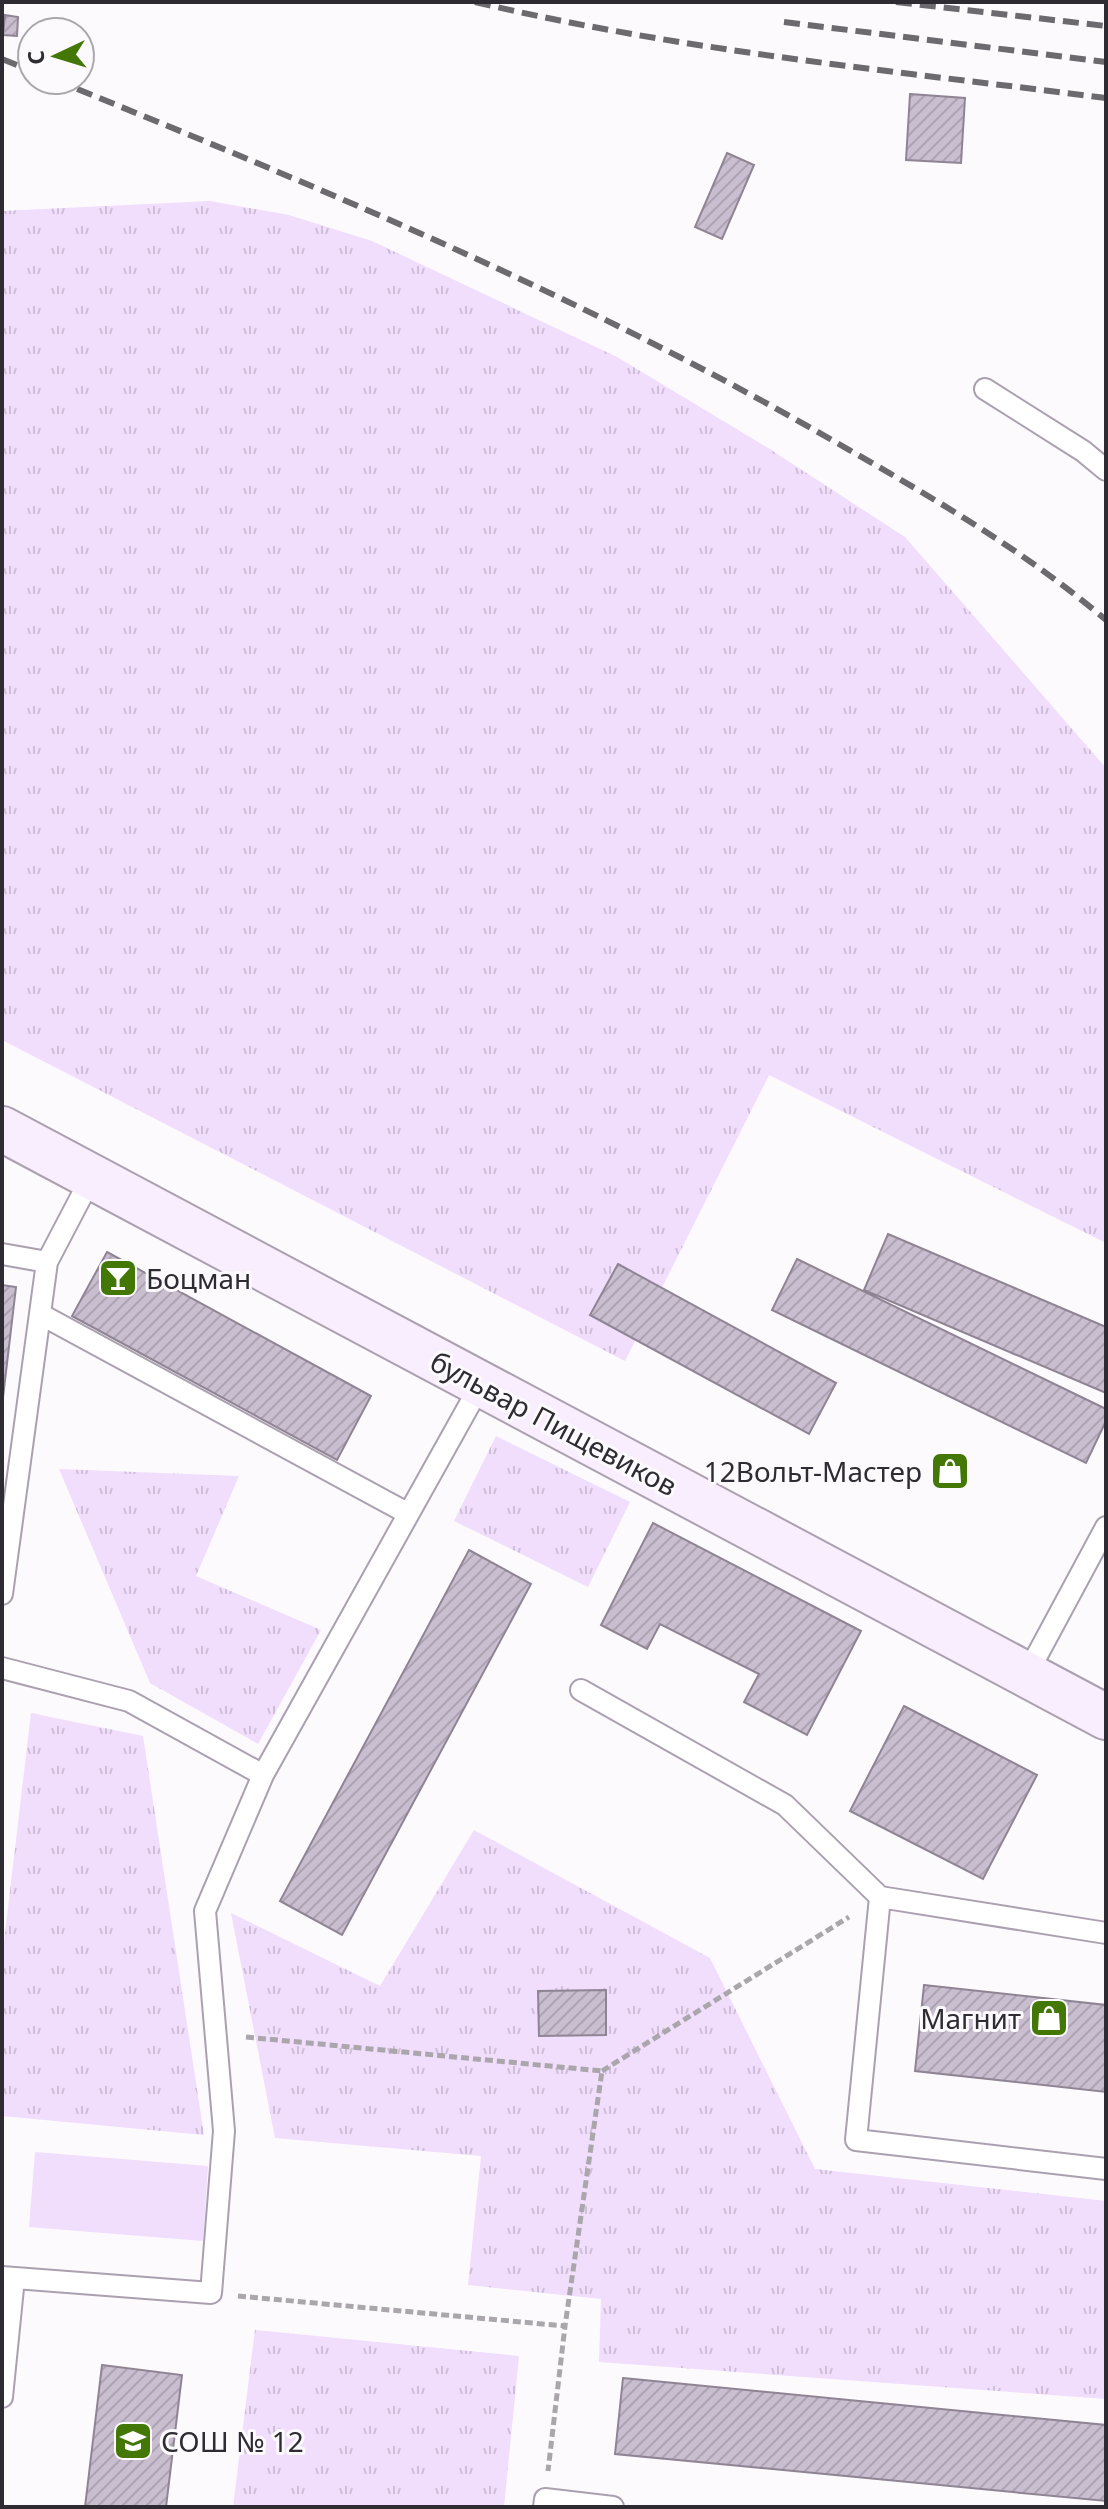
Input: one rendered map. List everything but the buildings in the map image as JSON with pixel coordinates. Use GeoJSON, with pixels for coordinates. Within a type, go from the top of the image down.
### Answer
{"type":"FeatureCollection","features":[{"type":"Feature","properties":{"kind":"main road","name":"бульвар Пищевиков"},"geometry":{"type":"LineString","coordinates":[[2,1129],[1106,1717]]}},
{"type":"Feature","properties":{"kind":"lane"},"geometry":{"type":"LineString","coordinates":[[985,389],[1083,451],[1106,470]]}},
{"type":"Feature","properties":{"kind":"lane"},"geometry":{"type":"LineString","coordinates":[[2,1594],[47,1262],[92,1176]]}},
{"type":"Feature","properties":{"kind":"lane"},"geometry":{"type":"LineString","coordinates":[[2,1254],[47,1262]]}},
{"type":"Feature","properties":{"kind":"lane"},"geometry":{"type":"LineString","coordinates":[[40,1314],[407,1513]]}},
{"type":"Feature","properties":{"kind":"lane"},"geometry":{"type":"LineString","coordinates":[[2,2397],[8,2278],[211,2293],[224,2131],[205,1911],[263,1775],[481,1384]]}},
{"type":"Feature","properties":{"kind":"lane"},"geometry":{"type":"LineString","coordinates":[[1027,1674],[1106,1527]]}},
{"type":"Feature","properties":{"kind":"lane"},"geometry":{"type":"LineString","coordinates":[[2,1668],[129,1701],[263,1775]]}},
{"type":"Feature","properties":{"kind":"lane"},"geometry":{"type":"LineString","coordinates":[[581,1690],[785,1805],[880,1897],[1106,1933]]}},
{"type":"Feature","properties":{"kind":"lane"},"geometry":{"type":"LineString","coordinates":[[880,1897],[856,2140],[1106,2169]]}},
{"type":"Feature","properties":{"kind":"lane"},"geometry":{"type":"LineString","coordinates":[[544,2503],[613,2507]]}},
{"type":"Feature","properties":{"kind":"path"},"geometry":{"type":"LineString","coordinates":[[215,2034],[602,2071],[880,1897]]}},
{"type":"Feature","properties":{"kind":"path"},"geometry":{"type":"LineString","coordinates":[[544,2503],[565,2326],[602,2071]]}},
{"type":"Feature","properties":{"kind":"path"},"geometry":{"type":"LineString","coordinates":[[211,2293],[565,2326]]}},
{"type":"Feature","properties":{"kind":"green space"},"geometry":{"type":"Polygon","coordinates":[[[210,201],[289,215],[372,241],[617,357],[768,448],[905,537],[1106,768],[1106,1243],[769,1075],[625,1361],[2,1040],[2,211],[210,201]]]}},
{"type":"Feature","properties":{"kind":"green space"},"geometry":{"type":"Polygon","coordinates":[[[496,1436],[630,1502],[588,1587],[454,1521],[496,1436]]]}},
{"type":"Feature","properties":{"kind":"green space"},"geometry":{"type":"Polygon","coordinates":[[[59,1469],[239,1476],[196,1576],[321,1630],[258,1744],[150,1683],[59,1469]]]}},
{"type":"Feature","properties":{"kind":"green space"},"geometry":{"type":"Polygon","coordinates":[[[31,1713],[143,1736],[204,2135],[2,2116],[2,1959],[31,1713]]]}},
{"type":"Feature","properties":{"kind":"green space"},"geometry":{"type":"Polygon","coordinates":[[[474,1830],[710,1958],[815,2169],[1106,2201],[1106,2399],[599,2362],[601,2299],[468,2285],[481,2156],[275,2138],[231,1913],[380,1986],[474,1830]]]}},
{"type":"Feature","properties":{"kind":"green space"},"geometry":{"type":"Polygon","coordinates":[[[35,2152],[208,2166],[203,2241],[29,2227],[35,2152]]]}},
{"type":"Feature","properties":{"kind":"green space"},"geometry":{"type":"Polygon","coordinates":[[[255,2330],[519,2356],[504,2507],[233,2507],[255,2330]]]}},
{"type":"Feature","properties":{"kind":"railway"},"geometry":{"type":"LineString","coordinates":[[475,2],[710,47],[1106,98]]}},
{"type":"Feature","properties":{"kind":"railway"},"geometry":{"type":"LineString","coordinates":[[896,2],[1106,26]]}},
{"type":"Feature","properties":{"kind":"railway"},"geometry":{"type":"LineString","coordinates":[[784,22],[1106,62]]}},
{"type":"Feature","properties":{"kind":"railway"},"geometry":{"type":"LineString","coordinates":[[2,59],[16,65]]}},
{"type":"Feature","properties":{"kind":"railway"},"geometry":{"type":"LineString","coordinates":[[94,96],[357,206],[653,343],[844,447],[946,507],[1012,549],[1106,620]]}},
{"type":"Feature","properties":{"kind":"place","name":"Боцман"},"geometry":{"type":"Point","coordinates":[118,1278]}},
{"type":"Feature","properties":{"kind":"place","name":"12Вольт-Мастер"},"geometry":{"type":"Point","coordinates":[950,1471]}},
{"type":"Feature","properties":{"kind":"place","name":"Магнит"},"geometry":{"type":"Point","coordinates":[1049,2018]}},
{"type":"Feature","properties":{"kind":"place","name":"СОШ № 12"},"geometry":{"type":"Point","coordinates":[133,2441]}}]}
